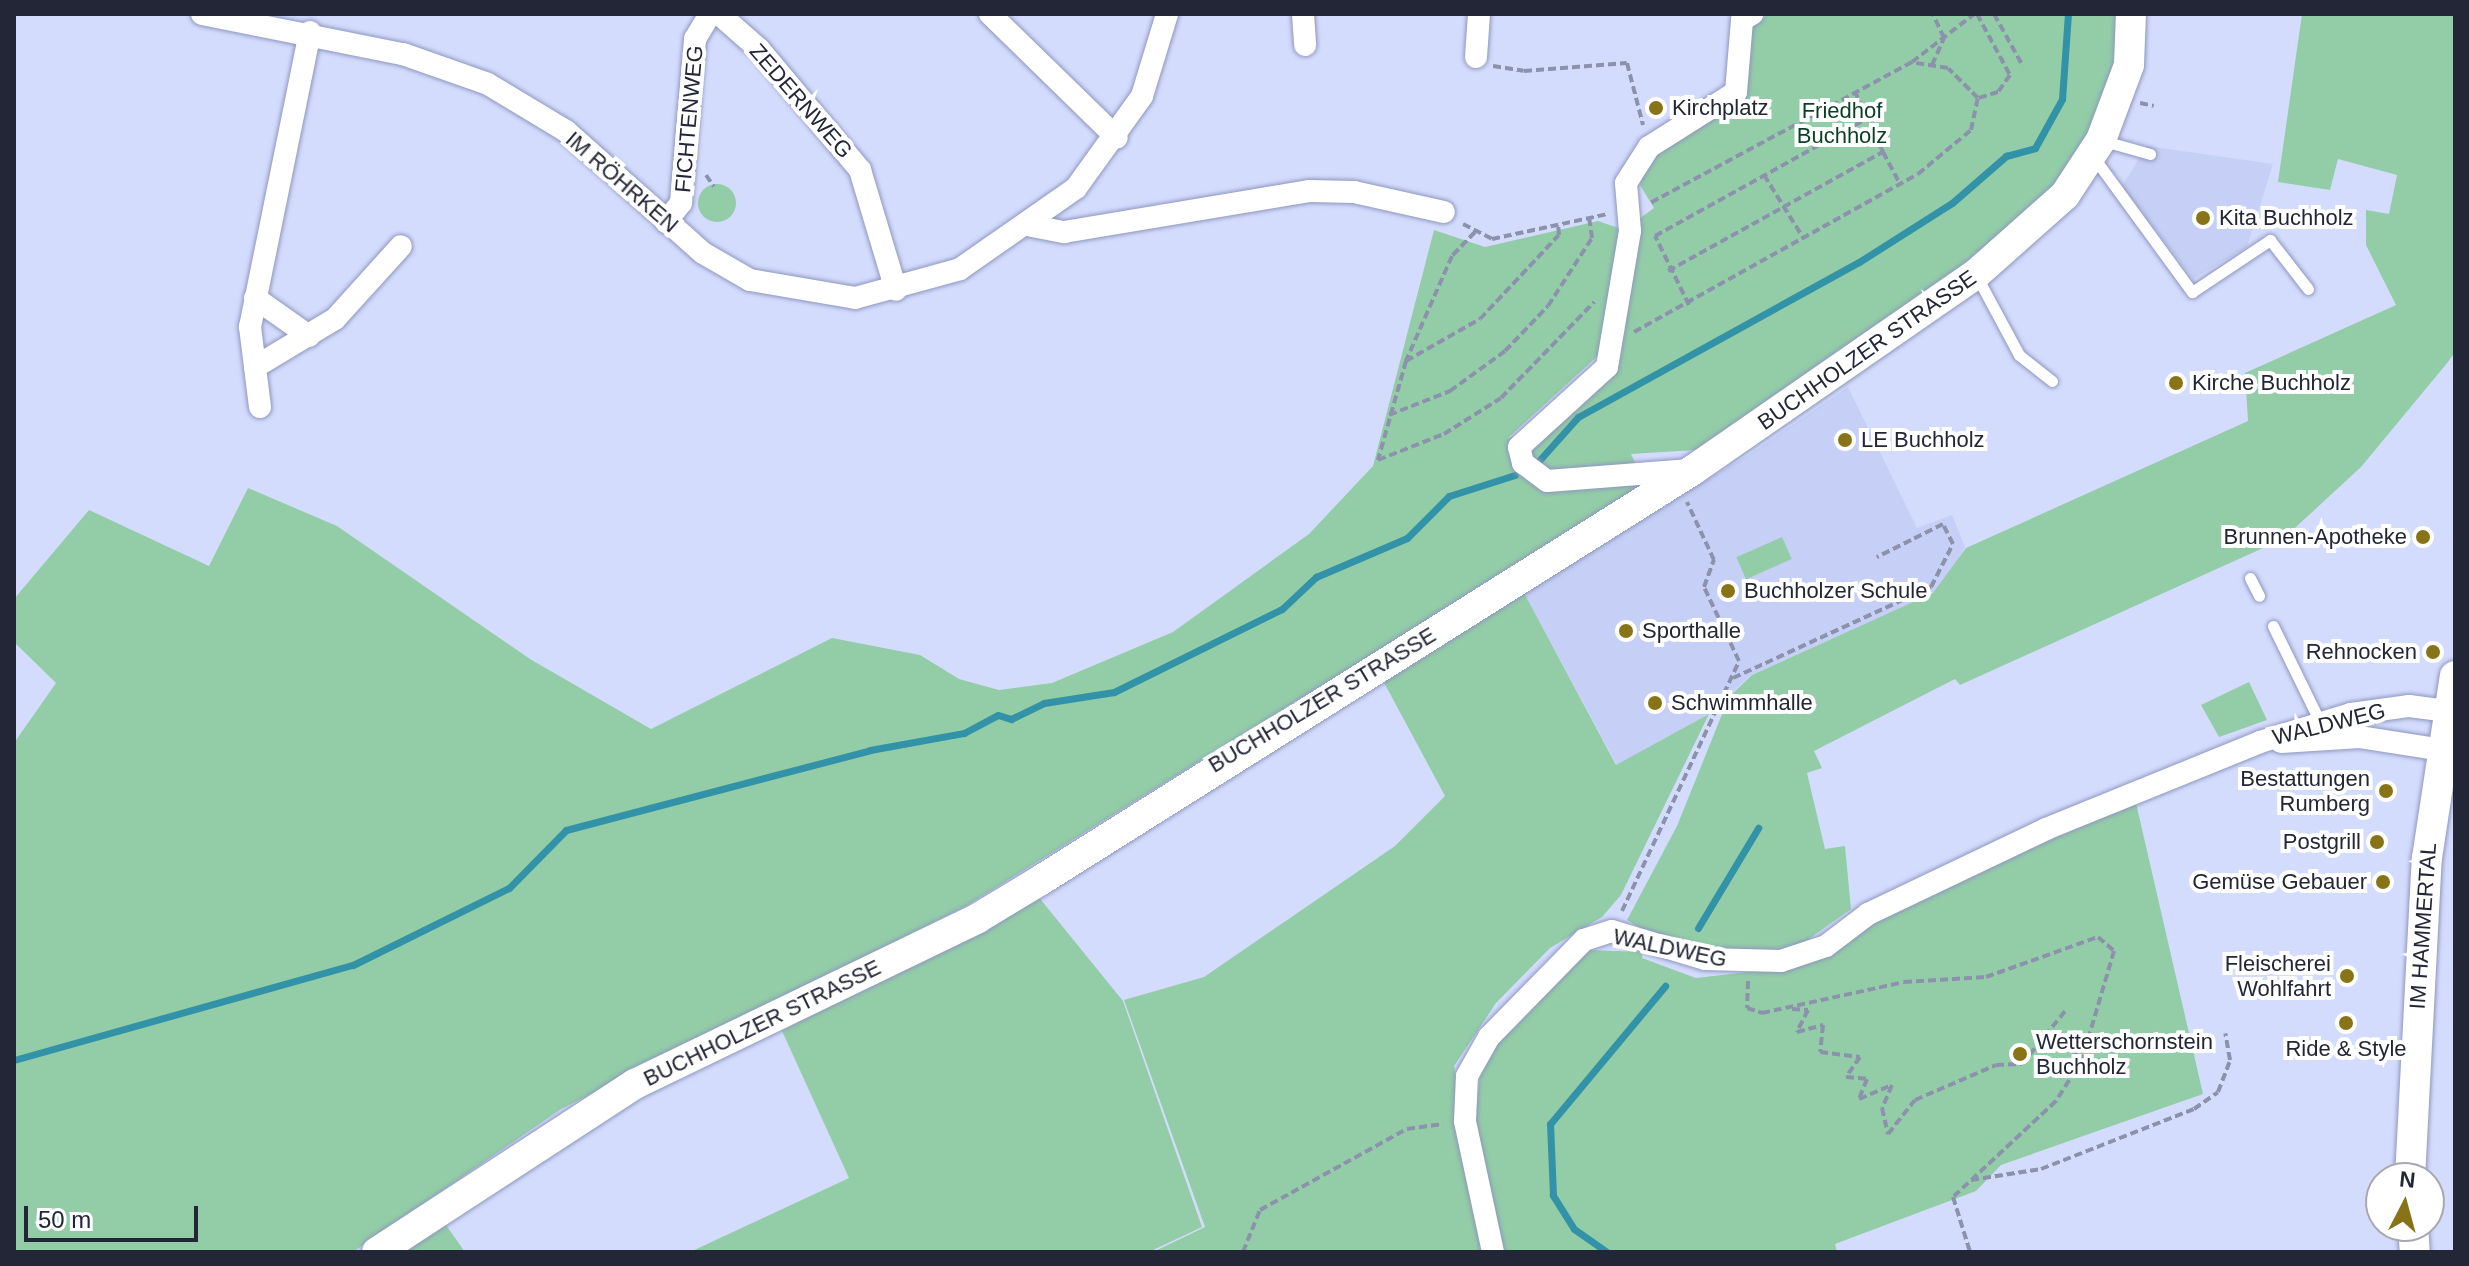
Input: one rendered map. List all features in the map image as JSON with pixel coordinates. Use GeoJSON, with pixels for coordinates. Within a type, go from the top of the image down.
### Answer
{"type":"FeatureCollection","features":[{"type":"Feature","properties":{"kind":"street","name":"IM RÖHRKEN"},"geometry":{"type":"LineString","coordinates":[[202,14],[310,32],[488,84],[566,131],[666,222],[750,280],[814,296],[896,290],[960,269],[1032,226],[1076,188],[1117,138],[1142,96],[1167,14]]}},
{"type":"Feature","properties":{"kind":"street","name":"FICHTENWEG"},"geometry":{"type":"LineString","coordinates":[[666,222],[681,203],[695,39],[710,14]]}},
{"type":"Feature","properties":{"kind":"street","name":"ZEDERNWEG"},"geometry":{"type":"LineString","coordinates":[[719,14],[778,70],[860,170],[896,290]]}},
{"type":"Feature","properties":{"kind":"street"},"geometry":{"type":"LineString","coordinates":[[990,14],[1117,138]]}},
{"type":"Feature","properties":{"kind":"street"},"geometry":{"type":"LineString","coordinates":[[1303,14],[1305,45]]}},
{"type":"Feature","properties":{"kind":"street"},"geometry":{"type":"LineString","coordinates":[[1476,57],[1479,14]]}},
{"type":"Feature","properties":{"kind":"street"},"geometry":{"type":"LineString","coordinates":[[1693,470],[1571,483],[1537,479],[1523,463],[1525,435],[1607,367],[1615,341],[1629,213],[1626,183],[1649,147],[1736,92],[1742,20],[1752,14]]}},
{"type":"Feature","properties":{"kind":"street","name":"BUCHHOLZER STRASSE"},"geometry":{"type":"LineString","coordinates":[[377,1252],[635,1084],[978,918],[1693,470],[1975,275],[2065,195],[2096,147],[2129,65],[2131,14]]}},
{"type":"Feature","properties":{"kind":"street"},"geometry":{"type":"LineString","coordinates":[[260,407],[250,327],[310,32]]}},
{"type":"Feature","properties":{"kind":"street"},"geometry":{"type":"LineString","coordinates":[[1032,226],[1064,232],[1309,191],[1354,192],[1444,212]]}},
{"type":"Feature","properties":{"kind":"street"},"geometry":{"type":"LineString","coordinates":[[255,367],[309,336],[366,289],[401,246]]}},
{"type":"Feature","properties":{"kind":"street"},"geometry":{"type":"LineString","coordinates":[[255,298],[309,336]]}},
{"type":"Feature","properties":{"kind":"street","name":"IM HAMMERTAL"},"geometry":{"type":"LineString","coordinates":[[2411,1162],[2420,943],[2455,676]]}},
{"type":"Feature","properties":{"kind":"street","name":"WALDWEG"},"geometry":{"type":"LineString","coordinates":[[1493,1252],[1465,1121],[1467,1076],[1489,1037],[1564,957],[1612,931],[1679,954],[1748,964],[1826,946],[1929,884],[2260,742],[2320,722],[2409,706],[2451,710]]}},
{"type":"Feature","properties":{"kind":"street","name":"WALDWEG"},"geometry":{"type":"LineString","coordinates":[[2260,742],[2360,737],[2447,750]]}},
{"type":"Feature","properties":{"kind":"lane"},"geometry":{"type":"LineString","coordinates":[[2096,147],[2150,154]]}},
{"type":"Feature","properties":{"kind":"lane"},"geometry":{"type":"LineString","coordinates":[[2096,147],[2192,292],[2270,240],[2308,289]]}},
{"type":"Feature","properties":{"kind":"lane"},"geometry":{"type":"LineString","coordinates":[[1975,275],[2019,355],[2052,381]]}},
{"type":"Feature","properties":{"kind":"lane"},"geometry":{"type":"LineString","coordinates":[[2250,578],[2259,596]]}},
{"type":"Feature","properties":{"kind":"lane"},"geometry":{"type":"LineString","coordinates":[[2273,626],[2320,722]]}},
{"type":"Feature","properties":{"kind":"path"},"geometry":{"type":"LineString","coordinates":[[1932,65],[1944,38],[1933,14]]}},
{"type":"Feature","properties":{"kind":"path"},"geometry":{"type":"LineString","coordinates":[[1444,212],[1492,239],[1589,216],[1629,213],[1912,62],[1927,43],[1944,38],[1975,14],[2010,75],[1998,92],[1978,98]]}},
{"type":"Feature","properties":{"kind":"path"},"geometry":{"type":"LineString","coordinates":[[1994,14],[2023,66]]}},
{"type":"Feature","properties":{"kind":"path"},"geometry":{"type":"LineString","coordinates":[[1476,57],[1524,71],[1627,63],[1649,147]]}},
{"type":"Feature","properties":{"kind":"path"},"geometry":{"type":"LineString","coordinates":[[1912,62],[1948,68],[1978,98]]}},
{"type":"Feature","properties":{"kind":"path"},"geometry":{"type":"LineString","coordinates":[[1855,92],[1900,184]]}},
{"type":"Feature","properties":{"kind":"path"},"geometry":{"type":"LineString","coordinates":[[1615,341],[1689,305],[1900,184],[1971,130],[1978,98]]}},
{"type":"Feature","properties":{"kind":"path"},"geometry":{"type":"LineString","coordinates":[[1689,305],[1668,271],[1655,236],[1866,119]]}},
{"type":"Feature","properties":{"kind":"path"},"geometry":{"type":"LineString","coordinates":[[1668,271],[1883,152]]}},
{"type":"Feature","properties":{"kind":"path"},"geometry":{"type":"LineString","coordinates":[[1764,175],[1804,239]]}},
{"type":"Feature","properties":{"kind":"path"},"geometry":{"type":"LineString","coordinates":[[1389,415],[1450,391],[1505,351],[1548,306],[1592,238],[1589,216]]}},
{"type":"Feature","properties":{"kind":"path"},"geometry":{"type":"LineString","coordinates":[[1406,361],[1480,319],[1559,235],[1558,223]]}},
{"type":"Feature","properties":{"kind":"path"},"geometry":{"type":"LineString","coordinates":[[1476,231],[1452,256],[1406,361],[1378,460],[1444,434],[1501,398],[1598,299]]}},
{"type":"Feature","properties":{"kind":"path"},"geometry":{"type":"LineString","coordinates":[[1612,931],[1739,661],[1704,587],[1714,560],[1683,494],[1701,482],[1693,470]]}},
{"type":"Feature","properties":{"kind":"path"},"geometry":{"type":"LineString","coordinates":[[1731,679],[1931,587],[1953,544],[1943,524],[1877,557]]}},
{"type":"Feature","properties":{"kind":"path"},"geometry":{"type":"LineString","coordinates":[[1785,1008],[1904,982],[1986,977],[2098,937],[2114,951],[2112,975],[2082,1060],[2031,1128],[1964,1181],[1953,1207],[1970,1252]]}},
{"type":"Feature","properties":{"kind":"path"},"geometry":{"type":"LineString","coordinates":[[1748,964],[1747,1008],[1808,1010],[1797,1032],[1823,1025],[1820,1052],[1860,1057],[1846,1077],[1867,1079],[1859,1099],[1892,1085],[1882,1108],[1888,1134],[1915,1100],[1996,1065],[2022,1064],[2054,1033],[2066,1010]]}},
{"type":"Feature","properties":{"kind":"path"},"geometry":{"type":"LineString","coordinates":[[2054,1033],[2082,1060]]}},
{"type":"Feature","properties":{"kind":"path"},"geometry":{"type":"LineString","coordinates":[[1964,1181],[2041,1169],[2194,1109],[2218,1092],[2230,1060],[2225,1033]]}},
{"type":"Feature","properties":{"kind":"path"},"geometry":{"type":"LineString","coordinates":[[1243,1252],[1260,1210],[1282,1197],[1407,1129],[1465,1121]]}},
{"type":"Feature","properties":{"kind":"shaded area","name":"Kita Buchholz"},"geometry":{"type":"Polygon","coordinates":[[[2147,146],[2273,164],[2247,247],[2193,279],[2122,186],[2147,146]]]}},
{"type":"Feature","properties":{"kind":"shaded area","name":"Buchholzer Schule"},"geometry":{"type":"Polygon","coordinates":[[[1848,387],[1917,528],[1952,515],[1965,547],[1950,575],[1932,594],[1751,675],[1709,714],[1617,765],[1522,589],[1747,456],[1848,387]]]}},
{"type":"Feature","properties":{"kind":"green space","name":"Friedhof Buchholz"},"geometry":{"type":"Polygon","coordinates":[[[1769,14],[2116,14],[2114,64],[2087,143],[2053,189],[1960,267],[1696,450],[1631,454],[1646,484],[966,906],[561,1109],[353,1252],[14,1252],[14,743],[56,683],[14,642],[14,599],[89,510],[209,566],[248,488],[337,526],[530,659],[651,729],[832,638],[920,655],[959,679],[999,690],[1052,683],[1173,632],[1309,534],[1373,466],[1434,230],[1485,247],[1598,221],[1624,230],[1654,208],[1640,185],[1646,156],[1737,93],[1744,31],[1769,14]],[[1603,351],[1508,438],[1533,433],[1588,382],[1603,351]]]}},
{"type":"Feature","properties":{"kind":"green space"},"geometry":{"type":"Polygon","coordinates":[[[2302,14],[2455,14],[2455,352],[2448,362],[2361,467],[2283,539],[1960,685],[1955,679],[1814,751],[1822,768],[1807,773],[1825,849],[1845,846],[1851,909],[1789,953],[1742,958],[1651,935],[1627,920],[1677,826],[1729,697],[1752,675],[1933,593],[1966,548],[2248,421],[2245,373],[2396,305],[2366,245],[2366,210],[2389,214],[2397,175],[2338,159],[2330,190],[2278,182],[2302,14]]]}},
{"type":"Feature","properties":{"kind":"green space"},"geometry":{"type":"Polygon","coordinates":[[[717,184],[730,190],[736,203],[730,216],[717,222],[704,216],[698,203],[704,190],[717,184]]]}},
{"type":"Feature","properties":{"kind":"green space"},"geometry":{"type":"Polygon","coordinates":[[[1782,537],[1792,559],[1746,579],[1736,557],[1782,537]]]}},
{"type":"Feature","properties":{"kind":"green space"},"geometry":{"type":"Polygon","coordinates":[[[1522,589],[1616,765],[1709,714],[1621,895],[1602,917],[1550,948],[1496,1003],[1454,1066],[1487,1252],[1153,1252],[1205,1227],[1124,1000],[1204,977],[1395,846],[1445,796],[1381,677],[1522,589]]]}},
{"type":"Feature","properties":{"kind":"green space"},"geometry":{"type":"Polygon","coordinates":[[[2249,682],[2267,720],[2219,737],[2201,705],[2249,682]]]}},
{"type":"Feature","properties":{"kind":"green space"},"geometry":{"type":"Polygon","coordinates":[[[2136,803],[2203,1094],[2001,1165],[1976,1191],[1835,1244],[1837,1252],[1500,1252],[1474,1127],[1482,1059],[1588,950],[1643,952],[1642,958],[1696,978],[1782,968],[1880,914],[2136,803]]]}},
{"type":"Feature","properties":{"kind":"green space"},"geometry":{"type":"Polygon","coordinates":[[[1037,895],[1123,1001],[1202,1227],[1149,1252],[690,1252],[849,1178],[782,1031],[1037,895]]]}},
{"type":"Feature","properties":{"kind":"green space"},"geometry":{"type":"Polygon","coordinates":[[[446,1225],[465,1252],[405,1252],[446,1225]]]}},
{"type":"Feature","properties":{"kind":"waterway"},"geometry":{"type":"LineString","coordinates":[[1536,464],[1578,417],[1859,262],[1952,203],[2006,156],[2035,148],[2062,99],[2068,14]]}},
{"type":"Feature","properties":{"kind":"waterway"},"geometry":{"type":"LineString","coordinates":[[14,1060],[353,965],[509,888],[566,830],[870,750],[964,733],[998,715],[1011,719],[1044,703],[1114,692],[1282,609],[1316,577],[1407,538],[1449,496],[1515,475]]}},
{"type":"Feature","properties":{"kind":"waterway"},"geometry":{"type":"LineString","coordinates":[[1698,928],[1758,828]]}},
{"type":"Feature","properties":{"kind":"waterway"},"geometry":{"type":"LineString","coordinates":[[1607,1252],[1574,1229],[1553,1195],[1550,1124],[1665,986]]}},
{"type":"Feature","properties":{"kind":"place","name":"Kirchplatz"},"geometry":{"type":"Point","coordinates":[1656,108]}},
{"type":"Feature","properties":{"kind":"place","name":"Kita Buchholz"},"geometry":{"type":"Point","coordinates":[2203,218]}},
{"type":"Feature","properties":{"kind":"place","name":"Kirche Buchholz"},"geometry":{"type":"Point","coordinates":[2176,383]}},
{"type":"Feature","properties":{"kind":"place","name":"LE Buchholz"},"geometry":{"type":"Point","coordinates":[1845,440]}},
{"type":"Feature","properties":{"kind":"place","name":"Brunnen-Apotheke"},"geometry":{"type":"Point","coordinates":[2423,537]}},
{"type":"Feature","properties":{"kind":"place","name":"Buchholzer Schule"},"geometry":{"type":"Point","coordinates":[1728,591]}},
{"type":"Feature","properties":{"kind":"place","name":"Sporthalle"},"geometry":{"type":"Point","coordinates":[1626,631]}},
{"type":"Feature","properties":{"kind":"place","name":"Rehnocken"},"geometry":{"type":"Point","coordinates":[2433,652]}},
{"type":"Feature","properties":{"kind":"place","name":"Schwimmhalle"},"geometry":{"type":"Point","coordinates":[1655,703]}},
{"type":"Feature","properties":{"kind":"place","name":"Bestattungen Rumberg"},"geometry":{"type":"Point","coordinates":[2386,791]}},
{"type":"Feature","properties":{"kind":"place","name":"Postgrill"},"geometry":{"type":"Point","coordinates":[2377,842]}},
{"type":"Feature","properties":{"kind":"place","name":"Gemüse Gebauer"},"geometry":{"type":"Point","coordinates":[2383,882]}},
{"type":"Feature","properties":{"kind":"place","name":"Fleischerei Wohlfahrt"},"geometry":{"type":"Point","coordinates":[2347,976]}},
{"type":"Feature","properties":{"kind":"place","name":"Ride & Style"},"geometry":{"type":"Point","coordinates":[2346,1023]}},
{"type":"Feature","properties":{"kind":"place","name":"Wetterschornstein Buchholz"},"geometry":{"type":"Point","coordinates":[2020,1054]}}]}
